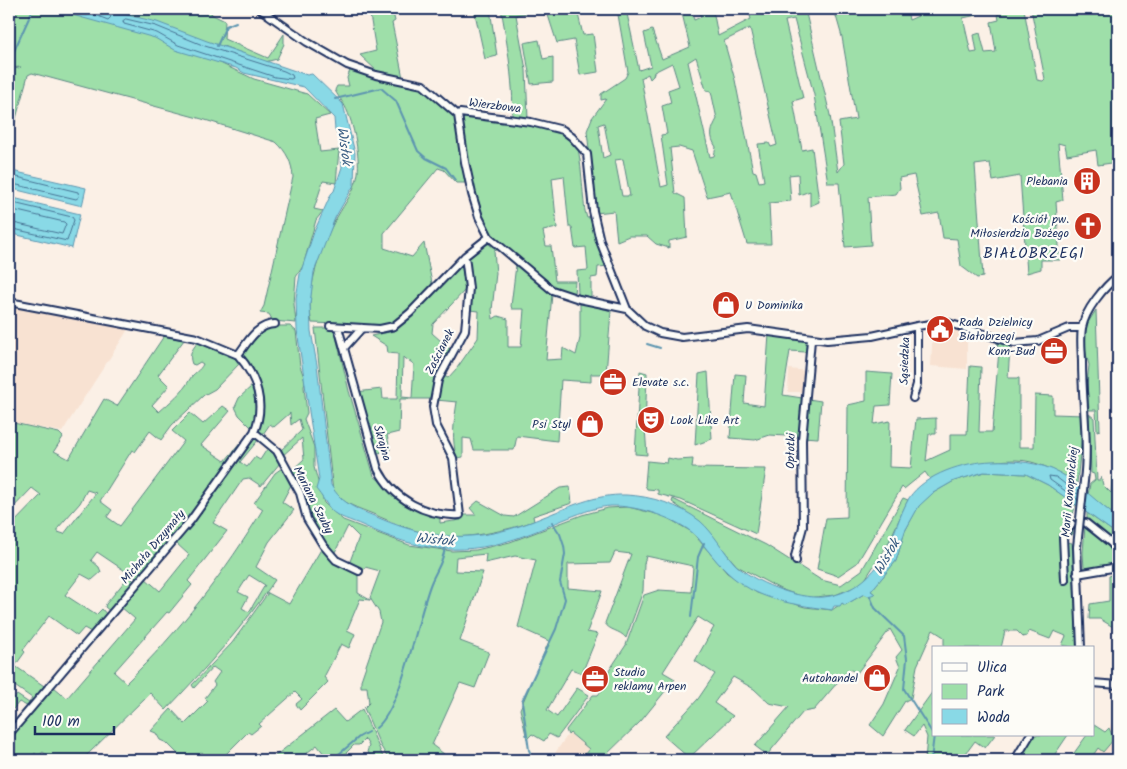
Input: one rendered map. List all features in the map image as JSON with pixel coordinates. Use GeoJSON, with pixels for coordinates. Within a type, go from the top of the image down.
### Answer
{"type":"FeatureCollection","features":[{"type":"Feature","properties":{"kind":"street","name":"Wierzbowa"},"geometry":{"type":"LineString","coordinates":[[260,9],[307,42],[347,65],[363,72],[423,85],[458,115],[460,113],[531,122],[562,130],[572,137],[587,154],[594,212],[600,241],[627,309]]}},
{"type":"Feature","properties":{"kind":"street"},"geometry":{"type":"LineString","coordinates":[[458,115],[472,194],[479,217],[489,236],[552,290],[579,299],[627,309],[645,326],[660,333],[682,338],[748,329],[811,340],[854,338],[945,322],[1014,343],[1038,341],[1063,331],[1082,328],[1088,313],[1103,292],[1118,276]]}},
{"type":"Feature","properties":{"kind":"street"},"geometry":{"type":"LineString","coordinates":[[330,326],[386,328],[396,325],[465,256],[489,236]]}},
{"type":"Feature","properties":{"kind":"street","name":"Zaścianek"},"geometry":{"type":"LineString","coordinates":[[460,515],[453,458],[436,425],[433,407],[438,380],[465,330],[469,288],[465,256]]}},
{"type":"Feature","properties":{"kind":"street"},"geometry":{"type":"LineString","coordinates":[[9,302],[197,338],[238,355],[259,329],[267,324],[275,324]]}},
{"type":"Feature","properties":{"kind":"street","name":"Sąsiedzka"},"geometry":{"type":"LineString","coordinates":[[913,398],[917,384],[918,326]]}},
{"type":"Feature","properties":{"kind":"street","name":"Skrajna"},"geometry":{"type":"LineString","coordinates":[[338,327],[378,469],[383,479],[406,501],[430,513],[445,516],[460,515]]}},
{"type":"Feature","properties":{"kind":"street"},"geometry":{"type":"LineString","coordinates":[[344,348],[362,328]]}},
{"type":"Feature","properties":{"kind":"street","name":"Marii Konopnickiej"},"geometry":{"type":"LineString","coordinates":[[1081,646],[1077,547],[1086,440],[1082,381],[1082,328]]}},
{"type":"Feature","properties":{"kind":"street","name":"Opłotki"},"geometry":{"type":"LineString","coordinates":[[796,561],[795,556],[803,527],[802,440],[811,340]]}},
{"type":"Feature","properties":{"kind":"street","name":"Michała Drzymały"},"geometry":{"type":"LineString","coordinates":[[9,734],[191,520],[254,432],[258,418],[258,393],[249,370],[238,355]]}},
{"type":"Feature","properties":{"kind":"street","name":"Mariana Szuby"},"geometry":{"type":"LineString","coordinates":[[254,432],[277,451],[300,493],[307,519],[324,546],[336,560],[359,571]]}},
{"type":"Feature","properties":{"kind":"street"},"geometry":{"type":"LineString","coordinates":[[1086,523],[1118,552]]}},
{"type":"Feature","properties":{"kind":"street"},"geometry":{"type":"LineString","coordinates":[[1065,580],[1063,537],[1066,528],[1072,524]]}},
{"type":"Feature","properties":{"kind":"street"},"geometry":{"type":"LineString","coordinates":[[1077,574],[1118,567]]}},
{"type":"Feature","properties":{"kind":"street"},"geometry":{"type":"LineString","coordinates":[[1094,683],[1118,686]]}},
{"type":"Feature","properties":{"kind":"street"},"geometry":{"type":"LineString","coordinates":[[1015,760],[1029,736]]}},
{"type":"Feature","properties":{"kind":"shaded area"},"geometry":{"type":"Polygon","coordinates":[[[9,304],[129,328],[62,432],[9,422],[9,304]]]}},
{"type":"Feature","properties":{"kind":"shaded area"},"geometry":{"type":"Polygon","coordinates":[[[941,324],[960,328],[967,332],[967,369],[931,366],[933,326],[941,324]]]}},
{"type":"Feature","properties":{"kind":"shaded area"},"geometry":{"type":"Polygon","coordinates":[[[789,369],[808,371],[805,392],[788,392],[789,369]]]}},
{"type":"Feature","properties":{"kind":"shaded area"},"geometry":{"type":"Polygon","coordinates":[[[1116,717],[1118,718],[1118,742],[1104,760],[1090,760],[1098,748],[1114,739],[1109,728],[1116,717]]]}},
{"type":"Feature","properties":{"kind":"shaded area"},"geometry":{"type":"Polygon","coordinates":[[[569,733],[589,749],[580,760],[563,760],[555,753],[569,733]]]}},
{"type":"Feature","properties":{"kind":"green space"},"geometry":{"type":"Polygon","coordinates":[[[9,9],[213,9],[211,14],[225,21],[224,39],[268,58],[284,34],[284,44],[277,59],[265,62],[223,46],[222,64],[254,79],[307,94],[330,115],[315,119],[320,152],[339,150],[336,183],[323,181],[314,209],[323,211],[316,220],[303,266],[296,277],[294,304],[296,323],[273,321],[269,314],[260,313],[264,306],[293,177],[288,158],[280,146],[276,142],[202,119],[32,73],[28,75],[9,144],[9,71],[21,67],[9,68],[9,9]]]}},
{"type":"Feature","properties":{"kind":"green space"},"geometry":{"type":"Polygon","coordinates":[[[369,9],[392,9],[395,21],[392,23],[403,78],[380,74],[360,55],[376,51],[369,9]]]}},
{"type":"Feature","properties":{"kind":"green space"},"geometry":{"type":"Polygon","coordinates":[[[474,9],[490,9],[497,56],[485,59],[474,9]]]}},
{"type":"Feature","properties":{"kind":"green space"},"geometry":{"type":"Polygon","coordinates":[[[501,9],[531,9],[532,12],[516,15],[526,70],[528,119],[511,119],[512,81],[501,9]]]}},
{"type":"Feature","properties":{"kind":"green space"},"geometry":{"type":"Polygon","coordinates":[[[546,9],[579,9],[577,10],[583,35],[593,34],[598,72],[580,75],[574,40],[557,43],[546,9]]]}},
{"type":"Feature","properties":{"kind":"green space"},"geometry":{"type":"Polygon","coordinates":[[[617,9],[626,9],[639,70],[651,66],[644,33],[652,30],[662,59],[690,47],[681,9],[691,9],[694,20],[701,17],[699,9],[709,9],[714,15],[718,36],[751,19],[748,9],[775,9],[775,12],[805,9],[830,115],[838,172],[844,164],[839,122],[856,119],[842,37],[834,9],[907,9],[909,20],[918,16],[917,9],[975,9],[977,15],[963,18],[971,53],[977,52],[974,35],[980,33],[985,53],[996,52],[991,22],[999,20],[997,9],[1024,9],[1037,80],[1043,81],[1045,79],[1031,9],[1118,9],[1118,162],[1098,165],[1096,150],[1067,155],[1065,145],[1058,143],[1063,200],[1056,202],[1060,260],[1041,260],[1041,269],[1027,273],[1020,176],[993,181],[990,163],[975,165],[983,277],[977,278],[961,266],[957,239],[943,238],[939,213],[923,216],[914,175],[899,178],[900,188],[896,194],[868,197],[871,245],[845,247],[839,183],[828,183],[814,95],[794,19],[785,21],[803,98],[793,101],[802,150],[812,148],[819,202],[810,206],[810,191],[799,195],[798,174],[789,175],[791,201],[769,203],[771,244],[747,244],[731,192],[707,197],[692,151],[679,147],[670,148],[675,193],[685,198],[687,237],[669,241],[669,248],[656,244],[647,236],[629,236],[617,241],[614,211],[596,213],[587,131],[592,118],[606,99],[601,100],[601,94],[625,78],[628,72],[617,9]],[[750,28],[724,41],[735,80],[753,171],[756,172],[759,182],[764,181],[758,144],[769,143],[771,147],[777,145],[750,28]],[[696,57],[688,62],[710,157],[714,156],[716,147],[712,140],[712,133],[717,119],[711,91],[706,90],[696,57]],[[672,63],[654,72],[650,79],[648,74],[641,78],[661,187],[668,185],[661,135],[667,134],[662,106],[671,103],[668,90],[679,86],[672,63]],[[604,123],[598,125],[603,158],[610,155],[604,123]],[[623,159],[615,160],[622,196],[630,196],[623,159]]]}},
{"type":"Feature","properties":{"kind":"green space"},"geometry":{"type":"Polygon","coordinates":[[[539,40],[543,59],[553,57],[553,82],[531,84],[524,43],[539,40]]]}},
{"type":"Feature","properties":{"kind":"green space"},"geometry":{"type":"Polygon","coordinates":[[[351,68],[420,87],[451,112],[457,123],[466,183],[456,183],[444,170],[438,168],[384,233],[384,248],[412,257],[424,243],[433,288],[390,326],[312,323],[310,311],[312,283],[320,254],[331,228],[353,190],[357,179],[358,157],[353,127],[347,110],[335,90],[337,86],[349,86],[347,78],[351,68]]]}},
{"type":"Feature","properties":{"kind":"green space"},"geometry":{"type":"Polygon","coordinates":[[[466,116],[510,120],[542,126],[557,131],[569,138],[577,147],[580,158],[585,211],[587,218],[594,217],[609,266],[598,267],[597,277],[591,278],[591,298],[578,294],[577,271],[588,270],[586,247],[575,248],[572,227],[569,227],[564,176],[552,178],[557,228],[543,231],[546,246],[551,246],[555,281],[575,281],[574,295],[551,285],[492,236],[487,228],[469,172],[462,119],[466,116]]]}},
{"type":"Feature","properties":{"kind":"green space"},"geometry":{"type":"Polygon","coordinates":[[[486,242],[497,250],[494,251],[496,273],[492,310],[493,319],[498,316],[508,319],[508,347],[521,347],[524,309],[512,309],[511,306],[516,265],[552,294],[546,360],[562,359],[563,348],[576,355],[580,338],[580,302],[611,311],[606,374],[591,374],[591,382],[561,380],[557,441],[517,436],[514,450],[474,450],[471,439],[463,438],[463,457],[457,458],[454,423],[457,402],[436,400],[442,375],[448,378],[478,338],[479,311],[469,310],[468,257],[486,242]]]}},
{"type":"Feature","properties":{"kind":"green space"},"geometry":{"type":"Polygon","coordinates":[[[461,264],[466,289],[433,324],[432,333],[450,349],[441,360],[431,399],[400,399],[399,432],[387,435],[390,450],[375,454],[356,392],[382,389],[383,399],[397,399],[398,354],[388,353],[387,346],[371,336],[394,331],[461,264]],[[403,357],[402,397],[412,398],[414,364],[403,357]]]}},
{"type":"Feature","properties":{"kind":"green space"},"geometry":{"type":"Polygon","coordinates":[[[1096,310],[1100,430],[1097,431],[1096,410],[1089,410],[1087,384],[1089,365],[1085,350],[1087,324],[1096,310]]]}},
{"type":"Feature","properties":{"kind":"green space"},"geometry":{"type":"Polygon","coordinates":[[[276,326],[290,326],[296,331],[300,366],[305,380],[307,413],[304,419],[314,447],[314,467],[324,503],[343,520],[409,545],[452,551],[476,550],[510,542],[582,515],[608,508],[628,507],[664,516],[692,532],[727,573],[757,593],[805,607],[832,610],[842,603],[845,605],[864,594],[875,594],[871,591],[896,561],[905,531],[919,505],[933,493],[954,481],[984,472],[1026,474],[1048,485],[1075,504],[1073,514],[1060,536],[1064,583],[1066,582],[1065,538],[1073,526],[1073,534],[1068,536],[1066,542],[1072,543],[1077,646],[1062,645],[1066,636],[1054,631],[1050,639],[1029,631],[1027,636],[1023,637],[1017,631],[1005,631],[1001,646],[944,646],[944,637],[933,630],[917,666],[911,698],[905,701],[883,736],[870,725],[884,704],[900,667],[896,657],[902,650],[890,629],[857,673],[849,669],[814,710],[803,712],[767,755],[755,746],[789,707],[769,703],[754,689],[733,677],[714,703],[733,716],[689,758],[664,736],[698,699],[715,674],[695,661],[714,627],[698,617],[663,672],[675,679],[641,721],[601,760],[580,760],[589,749],[570,733],[568,735],[566,730],[593,695],[598,695],[602,690],[599,686],[626,645],[644,595],[659,590],[691,592],[693,566],[646,556],[643,591],[626,638],[621,633],[609,628],[605,623],[631,554],[615,552],[610,563],[568,564],[568,588],[602,591],[587,632],[598,634],[582,673],[571,669],[547,710],[557,717],[577,688],[589,695],[557,738],[549,734],[544,741],[532,734],[527,739],[520,709],[549,641],[518,627],[536,560],[515,556],[485,563],[486,554],[456,557],[455,571],[483,572],[460,641],[489,652],[475,688],[460,683],[432,745],[444,754],[439,760],[389,760],[380,745],[364,708],[369,703],[367,687],[361,687],[361,680],[381,622],[379,612],[370,598],[380,571],[365,567],[362,573],[357,567],[349,564],[359,537],[348,526],[333,556],[314,528],[289,473],[304,459],[302,438],[281,457],[279,452],[302,430],[299,419],[291,425],[290,413],[274,427],[270,424],[261,437],[258,432],[263,416],[262,392],[257,376],[242,353],[261,330],[276,326]]]}},
{"type":"Feature","properties":{"kind":"green space"},"geometry":{"type":"Polygon","coordinates":[[[315,328],[331,328],[335,332],[349,391],[374,476],[406,502],[440,517],[440,523],[461,520],[460,515],[476,515],[470,508],[478,501],[505,516],[514,517],[560,488],[570,487],[572,503],[533,516],[534,521],[512,528],[461,537],[450,537],[422,533],[357,508],[342,500],[333,492],[315,328]]]}},
{"type":"Feature","properties":{"kind":"green space"},"geometry":{"type":"Polygon","coordinates":[[[769,334],[810,341],[805,352],[790,351],[783,395],[821,401],[818,438],[770,435],[755,440],[730,438],[735,374],[746,375],[744,403],[764,406],[769,334]]]}},
{"type":"Feature","properties":{"kind":"green space"},"geometry":{"type":"Polygon","coordinates":[[[164,336],[184,340],[158,375],[169,386],[152,405],[159,412],[180,393],[191,377],[202,366],[203,364],[200,362],[195,365],[192,364],[191,360],[192,351],[199,341],[227,352],[240,363],[215,389],[204,395],[172,425],[161,440],[150,431],[135,452],[132,450],[100,501],[112,510],[107,517],[120,526],[184,441],[172,431],[190,413],[203,424],[223,406],[230,411],[201,445],[225,461],[248,434],[208,494],[137,579],[97,552],[91,560],[99,567],[101,572],[92,580],[81,574],[65,595],[96,615],[102,609],[107,615],[93,633],[84,628],[77,636],[49,616],[23,650],[25,652],[15,666],[47,688],[9,733],[9,727],[27,706],[19,702],[9,714],[9,704],[17,695],[29,703],[32,698],[9,682],[9,528],[41,495],[32,488],[9,512],[9,422],[59,433],[63,437],[54,451],[69,459],[104,399],[117,406],[164,336]],[[87,490],[80,503],[58,528],[58,532],[64,534],[96,493],[87,490]]]}},
{"type":"Feature","properties":{"kind":"green space"},"geometry":{"type":"Polygon","coordinates":[[[997,343],[1010,347],[1008,378],[1019,378],[1019,447],[1034,447],[1035,395],[1053,396],[1053,414],[1084,415],[1077,483],[1056,471],[1032,462],[1016,460],[972,465],[930,479],[925,472],[904,489],[902,487],[857,563],[838,576],[817,569],[826,518],[847,517],[848,405],[866,401],[866,372],[892,374],[890,405],[876,406],[874,424],[890,421],[889,467],[911,468],[916,419],[936,418],[936,434],[929,434],[926,461],[950,450],[950,434],[967,434],[970,366],[981,367],[979,432],[992,432],[999,350],[997,343]]]}},
{"type":"Feature","properties":{"kind":"green space"},"geometry":{"type":"Polygon","coordinates":[[[640,371],[647,373],[645,428],[647,455],[635,454],[640,371]]]}},
{"type":"Feature","properties":{"kind":"green space"},"geometry":{"type":"Polygon","coordinates":[[[708,372],[712,439],[695,445],[699,374],[708,372]]]}},
{"type":"Feature","properties":{"kind":"green space"},"geometry":{"type":"Polygon","coordinates":[[[253,385],[257,409],[253,427],[251,427],[239,415],[235,407],[239,398],[253,385]]]}},
{"type":"Feature","properties":{"kind":"green space"},"geometry":{"type":"Polygon","coordinates":[[[1089,414],[1094,418],[1097,480],[1100,480],[1101,477],[1103,485],[1111,493],[1112,477],[1118,476],[1118,518],[1088,495],[1090,484],[1095,480],[1094,474],[1091,473],[1089,414]]]}},
{"type":"Feature","properties":{"kind":"green space"},"geometry":{"type":"Polygon","coordinates":[[[254,437],[259,439],[240,462],[247,467],[255,457],[260,460],[269,446],[276,453],[280,463],[261,486],[249,478],[243,479],[213,523],[227,531],[188,581],[192,585],[169,613],[167,612],[114,672],[126,683],[182,622],[217,578],[249,532],[263,509],[254,503],[275,473],[282,468],[292,483],[282,502],[294,510],[269,542],[256,567],[275,580],[237,631],[166,710],[150,693],[82,760],[53,760],[43,752],[38,756],[35,753],[28,760],[9,760],[9,740],[54,687],[67,698],[135,619],[121,607],[145,578],[160,591],[189,555],[176,543],[230,474],[254,437]],[[249,575],[238,592],[248,597],[242,608],[249,612],[265,585],[249,575]]]}},
{"type":"Feature","properties":{"kind":"green space"},"geometry":{"type":"Polygon","coordinates":[[[668,458],[677,460],[693,459],[692,468],[766,469],[756,534],[681,500],[658,494],[658,490],[647,489],[645,485],[647,461],[667,463],[668,458]]]}},
{"type":"Feature","properties":{"kind":"green space"},"geometry":{"type":"Polygon","coordinates":[[[903,498],[908,500],[888,544],[862,584],[835,595],[806,598],[780,589],[737,566],[700,522],[672,502],[673,499],[766,545],[821,580],[841,585],[862,570],[903,498]]]}},
{"type":"Feature","properties":{"kind":"green space"},"geometry":{"type":"Polygon","coordinates":[[[1087,513],[1118,535],[1118,547],[1087,520],[1087,513]]]}},
{"type":"Feature","properties":{"kind":"green space"},"geometry":{"type":"Polygon","coordinates":[[[1085,526],[1118,555],[1118,562],[1102,567],[1084,568],[1085,526]]]}},
{"type":"Feature","properties":{"kind":"green space"},"geometry":{"type":"Polygon","coordinates":[[[323,546],[332,558],[358,571],[358,593],[370,600],[360,599],[347,630],[355,634],[349,648],[341,644],[324,677],[328,682],[300,710],[296,704],[302,699],[295,692],[259,724],[261,726],[251,734],[248,732],[220,760],[210,760],[202,752],[193,760],[184,760],[167,743],[160,740],[156,733],[151,731],[171,709],[185,724],[208,701],[205,698],[215,685],[213,682],[220,672],[213,667],[194,688],[192,685],[232,643],[268,593],[289,604],[323,546]]]}},
{"type":"Feature","properties":{"kind":"green space"},"geometry":{"type":"Polygon","coordinates":[[[1118,573],[1118,630],[1100,619],[1089,619],[1090,604],[1109,601],[1109,576],[1118,573]]]}},
{"type":"Feature","properties":{"kind":"green space"},"geometry":{"type":"Polygon","coordinates":[[[129,576],[135,582],[111,612],[105,607],[106,604],[129,576]]]}},
{"type":"Feature","properties":{"kind":"green space"},"geometry":{"type":"Polygon","coordinates":[[[932,692],[932,736],[994,736],[985,748],[975,741],[961,760],[925,760],[927,737],[922,726],[914,736],[905,730],[932,692]]]}},
{"type":"Feature","properties":{"kind":"green space"},"geometry":{"type":"Polygon","coordinates":[[[362,709],[383,757],[380,760],[374,760],[367,752],[369,746],[365,739],[359,745],[354,745],[343,756],[346,760],[329,760],[317,745],[298,760],[270,760],[334,710],[345,722],[362,709]]]}},
{"type":"Feature","properties":{"kind":"green space"},"geometry":{"type":"Polygon","coordinates":[[[1094,725],[1105,732],[1109,728],[1114,739],[1103,752],[1098,748],[1090,760],[1069,760],[1086,736],[1094,736],[1094,725]]]}},
{"type":"Feature","properties":{"kind":"green space"},"geometry":{"type":"Polygon","coordinates":[[[1034,736],[1067,736],[1051,760],[1026,760],[1022,756],[1034,736]]]}},
{"type":"Feature","properties":{"kind":"water","name":"Wisłok"},"geometry":{"type":"Polygon","coordinates":[[[51,9],[102,9],[157,22],[307,75],[312,74],[343,104],[355,153],[354,185],[335,218],[314,272],[310,304],[311,331],[317,365],[331,485],[340,497],[358,509],[400,526],[421,532],[460,536],[499,532],[593,499],[615,495],[645,497],[665,502],[692,515],[710,531],[735,564],[753,577],[776,588],[812,597],[833,596],[842,593],[867,577],[885,554],[905,505],[916,490],[935,476],[969,464],[992,461],[1018,461],[1052,469],[1075,483],[1118,518],[1118,535],[1048,485],[1026,474],[984,472],[954,481],[933,493],[919,506],[905,531],[896,561],[871,591],[875,594],[868,596],[864,594],[845,605],[842,603],[840,606],[834,606],[832,610],[783,602],[749,589],[727,572],[690,531],[658,514],[633,508],[621,506],[601,507],[504,542],[463,549],[423,546],[383,534],[341,517],[331,510],[316,489],[319,479],[297,330],[296,298],[300,274],[314,232],[334,191],[342,167],[339,138],[335,130],[334,118],[304,87],[244,73],[236,68],[175,50],[155,38],[51,9]]]}},
{"type":"Feature","properties":{"kind":"water"},"geometry":{"type":"Polygon","coordinates":[[[12,171],[86,188],[82,206],[9,188],[12,171]]]}},
{"type":"Feature","properties":{"kind":"water"},"geometry":{"type":"Polygon","coordinates":[[[9,197],[80,214],[72,248],[9,233],[9,197]]]}},
{"type":"Feature","properties":{"kind":"waterway"},"geometry":{"type":"LineString","coordinates":[[9,62],[33,9]]}},
{"type":"Feature","properties":{"kind":"waterway"},"geometry":{"type":"LineString","coordinates":[[217,46],[226,26],[236,22]]}},
{"type":"Feature","properties":{"kind":"waterway"},"geometry":{"type":"LineString","coordinates":[[335,99],[381,88],[396,101],[418,151],[426,158],[446,168],[455,180]]}},
{"type":"Feature","properties":{"kind":"waterway"},"geometry":{"type":"LineString","coordinates":[[647,344],[660,348]]}},
{"type":"Feature","properties":{"kind":"waterway"},"geometry":{"type":"LineString","coordinates":[[531,755],[522,701],[556,629],[565,599],[560,582],[565,554],[564,546],[560,534],[552,522]]}},
{"type":"Feature","properties":{"kind":"waterway"},"geometry":{"type":"LineString","coordinates":[[691,617],[698,557],[704,543]]}},
{"type":"Feature","properties":{"kind":"waterway","name":"Wisłok"},"geometry":{"type":"LineString","coordinates":[[376,728],[394,701],[426,598],[441,563],[445,548]]}},
{"type":"Feature","properties":{"kind":"waterway"},"geometry":{"type":"LineString","coordinates":[[870,596],[875,608],[904,636],[907,659],[904,689],[932,732]]}},
{"type":"Feature","properties":{"kind":"waterway"},"geometry":{"type":"LineString","coordinates":[[332,760],[359,737],[368,732]]}},
{"type":"Feature","properties":{"kind":"waterway"},"geometry":{"type":"LineString","coordinates":[[931,760],[934,736]]}},
{"type":"Feature","properties":{"kind":"place","name":"Plebania"},"geometry":{"type":"Point","coordinates":[1087,181]}},
{"type":"Feature","properties":{"kind":"place","name":"Kościół pw. Miłosierdzia Bożego"},"geometry":{"type":"Point","coordinates":[1088,226]}},
{"type":"Feature","properties":{"kind":"place","name":"U Dominika"},"geometry":{"type":"Point","coordinates":[726,305]}},
{"type":"Feature","properties":{"kind":"place","name":"Rada Dzielnicy Białobrzegi"},"geometry":{"type":"Point","coordinates":[940,329]}},
{"type":"Feature","properties":{"kind":"place","name":"Kom-Bud"},"geometry":{"type":"Point","coordinates":[1054,351]}},
{"type":"Feature","properties":{"kind":"place","name":"Elevate s.c."},"geometry":{"type":"Point","coordinates":[613,382]}},
{"type":"Feature","properties":{"kind":"place","name":"Look Like Art"},"geometry":{"type":"Point","coordinates":[651,420]}},
{"type":"Feature","properties":{"kind":"place","name":"Psi Styl"},"geometry":{"type":"Point","coordinates":[590,424]}},
{"type":"Feature","properties":{"kind":"place","name":"Autohandel"},"geometry":{"type":"Point","coordinates":[877,678]}},
{"type":"Feature","properties":{"kind":"place","name":"Studio reklamy Arpen"},"geometry":{"type":"Point","coordinates":[595,679]}},
{"type":"Feature","properties":{"kind":"district","name":"BIAŁOBRZEGI"},"geometry":{"type":"Point","coordinates":[1034,254]}}]}
